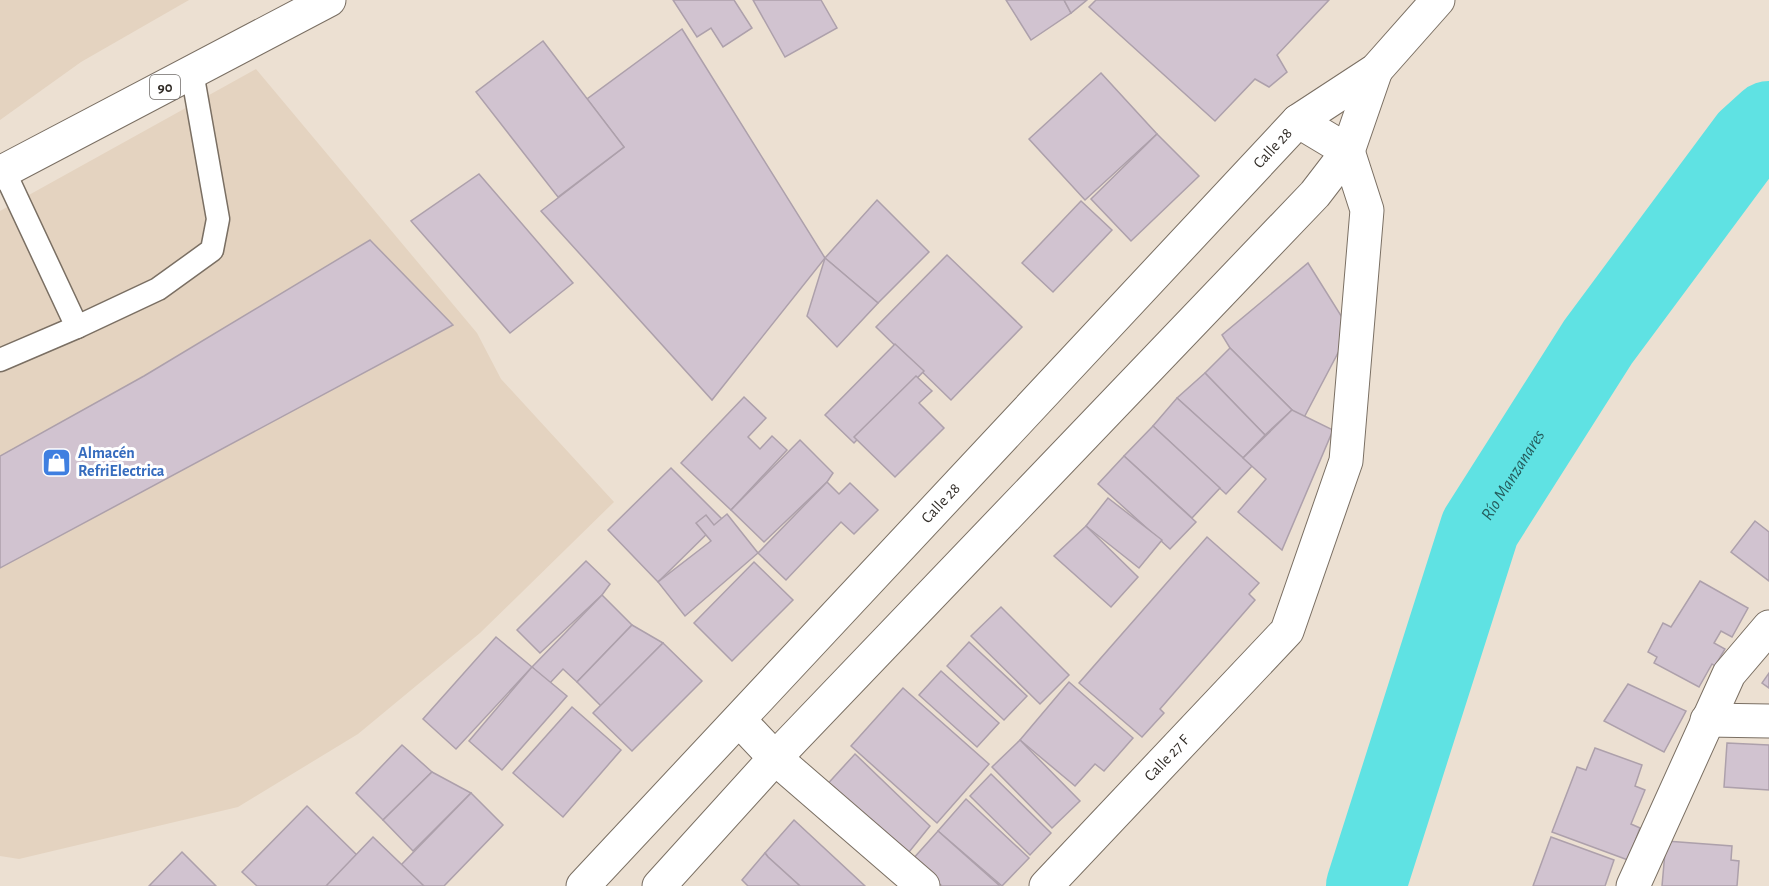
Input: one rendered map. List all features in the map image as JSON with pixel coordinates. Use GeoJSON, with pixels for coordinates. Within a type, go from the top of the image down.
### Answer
{"type":"FeatureCollection","features":[{"type":"Feature","properties":{"kind":"main road","name":"90"},"geometry":{"type":"LineString","coordinates":[[2,172],[329,0]]}},
{"type":"Feature","properties":{"kind":"main road","name":"Calle 28"},"geometry":{"type":"LineString","coordinates":[[583,886],[1298,121],[1376,70],[1438,0]]}},
{"type":"Feature","properties":{"kind":"main road","name":"Calle 28"},"geometry":{"type":"LineString","coordinates":[[659,886],[775,758],[1315,194],[1348,151],[1376,70]]}},
{"type":"Feature","properties":{"kind":"main road","name":"Calle 28"},"geometry":{"type":"LineString","coordinates":[[1298,121],[1348,151]]}},
{"type":"Feature","properties":{"kind":"main road","name":"Calle 27 F"},"geometry":{"type":"LineString","coordinates":[[1046,886],[1287,631],[1346,460],[1367,210],[1348,151]]}},
{"type":"Feature","properties":{"kind":"main road"},"geometry":{"type":"LineString","coordinates":[[1633,886],[1729,674],[1769,627]]}},
{"type":"Feature","properties":{"kind":"main road"},"geometry":{"type":"LineString","coordinates":[[739,720],[775,758],[923,886]]}},
{"type":"Feature","properties":{"kind":"main road"},"geometry":{"type":"LineString","coordinates":[[1707,720],[1769,721]]}},
{"type":"Feature","properties":{"kind":"lane"},"geometry":{"type":"LineString","coordinates":[[0,360],[158,290],[212,250],[218,219],[192,72]]}},
{"type":"Feature","properties":{"kind":"lane"},"geometry":{"type":"LineString","coordinates":[[2,172],[77,327]]}},
{"type":"Feature","properties":{"kind":"shaded area"},"geometry":{"type":"Polygon","coordinates":[[[0,0],[189,0],[81,62],[0,120],[0,0]]]}},
{"type":"Feature","properties":{"kind":"shaded area"},"geometry":{"type":"Polygon","coordinates":[[[256,69],[477,333],[501,379],[614,502],[480,633],[358,734],[238,807],[19,859],[0,856],[0,211],[256,69]]]}},
{"type":"Feature","properties":{"kind":"building"},"geometry":{"type":"Polygon","coordinates":[[[673,0],[734,0],[752,28],[723,47],[711,28],[697,37],[673,0]]]}},
{"type":"Feature","properties":{"kind":"building"},"geometry":{"type":"Polygon","coordinates":[[[753,0],[821,0],[837,28],[785,57],[753,0]]]}},
{"type":"Feature","properties":{"kind":"building"},"geometry":{"type":"Polygon","coordinates":[[[1006,0],[1064,0],[1071,13],[1031,40],[1006,0]]]}},
{"type":"Feature","properties":{"kind":"building"},"geometry":{"type":"Polygon","coordinates":[[[1064,0],[1087,0],[1071,13],[1064,0]]]}},
{"type":"Feature","properties":{"kind":"building"},"geometry":{"type":"Polygon","coordinates":[[[1096,0],[1329,0],[1277,55],[1287,72],[1269,87],[1255,79],[1215,121],[1089,7],[1096,0]]]}},
{"type":"Feature","properties":{"kind":"building"},"geometry":{"type":"Polygon","coordinates":[[[682,29],[825,258],[712,400],[541,211],[624,147],[587,99],[682,29]]]}},
{"type":"Feature","properties":{"kind":"building"},"geometry":{"type":"Polygon","coordinates":[[[543,41],[624,147],[558,197],[476,92],[543,41]]]}},
{"type":"Feature","properties":{"kind":"building"},"geometry":{"type":"Polygon","coordinates":[[[1101,73],[1157,134],[1085,200],[1029,139],[1101,73]]]}},
{"type":"Feature","properties":{"kind":"building"},"geometry":{"type":"Polygon","coordinates":[[[1157,134],[1199,176],[1131,241],[1091,199],[1157,134]]]}},
{"type":"Feature","properties":{"kind":"building"},"geometry":{"type":"Polygon","coordinates":[[[479,174],[573,283],[510,333],[411,221],[479,174]]]}},
{"type":"Feature","properties":{"kind":"building"},"geometry":{"type":"Polygon","coordinates":[[[877,200],[929,252],[878,303],[825,258],[877,200]]]}},
{"type":"Feature","properties":{"kind":"building"},"geometry":{"type":"Polygon","coordinates":[[[1081,201],[1112,230],[1053,292],[1022,263],[1081,201]]]}},
{"type":"Feature","properties":{"kind":"building"},"geometry":{"type":"Polygon","coordinates":[[[370,240],[453,325],[0,568],[0,456],[144,376],[370,240]]]}},
{"type":"Feature","properties":{"kind":"building"},"geometry":{"type":"Polygon","coordinates":[[[947,255],[1022,327],[951,400],[876,327],[947,255]]]}},
{"type":"Feature","properties":{"kind":"building"},"geometry":{"type":"Polygon","coordinates":[[[825,258],[878,303],[837,347],[807,316],[825,258]]]}},
{"type":"Feature","properties":{"kind":"building"},"geometry":{"type":"Polygon","coordinates":[[[1308,263],[1350,330],[1299,427],[1292,410],[1230,348],[1222,335],[1308,263]]]}},
{"type":"Feature","properties":{"kind":"building"},"geometry":{"type":"Polygon","coordinates":[[[895,344],[924,371],[854,443],[825,415],[895,344]]]}},
{"type":"Feature","properties":{"kind":"building"},"geometry":{"type":"Polygon","coordinates":[[[1230,348],[1292,410],[1265,435],[1205,373],[1230,348]]]}},
{"type":"Feature","properties":{"kind":"building"},"geometry":{"type":"Polygon","coordinates":[[[1205,373],[1265,435],[1243,458],[1177,398],[1205,373]]]}},
{"type":"Feature","properties":{"kind":"building"},"geometry":{"type":"Polygon","coordinates":[[[916,376],[932,391],[919,403],[944,428],[895,477],[854,437],[916,376]]]}},
{"type":"Feature","properties":{"kind":"building"},"geometry":{"type":"Polygon","coordinates":[[[744,397],[766,418],[748,437],[760,449],[772,436],[787,450],[731,510],[681,463],[744,397]]]}},
{"type":"Feature","properties":{"kind":"building"},"geometry":{"type":"Polygon","coordinates":[[[1177,398],[1252,466],[1226,494],[1153,426],[1177,398]]]}},
{"type":"Feature","properties":{"kind":"building"},"geometry":{"type":"Polygon","coordinates":[[[1292,410],[1333,430],[1282,550],[1238,512],[1266,479],[1243,458],[1292,410]]]}},
{"type":"Feature","properties":{"kind":"building"},"geometry":{"type":"Polygon","coordinates":[[[1153,426],[1220,488],[1192,518],[1124,456],[1153,426]]]}},
{"type":"Feature","properties":{"kind":"building"},"geometry":{"type":"Polygon","coordinates":[[[800,440],[833,473],[827,482],[764,542],[731,510],[800,440]]]}},
{"type":"Feature","properties":{"kind":"building"},"geometry":{"type":"Polygon","coordinates":[[[1124,456],[1196,522],[1170,549],[1098,484],[1124,456]]]}},
{"type":"Feature","properties":{"kind":"building"},"geometry":{"type":"Polygon","coordinates":[[[671,468],[722,519],[658,582],[608,530],[671,468]]]}},
{"type":"Feature","properties":{"kind":"building"},"geometry":{"type":"Polygon","coordinates":[[[827,482],[839,494],[850,483],[878,510],[854,534],[841,522],[786,580],[758,553],[827,482]]]}},
{"type":"Feature","properties":{"kind":"building"},"geometry":{"type":"Polygon","coordinates":[[[1108,498],[1162,540],[1139,568],[1086,526],[1108,498]]]}},
{"type":"Feature","properties":{"kind":"building"},"geometry":{"type":"Polygon","coordinates":[[[727,514],[758,553],[685,616],[658,582],[711,541],[696,523],[706,515],[714,525],[727,514]]]}},
{"type":"Feature","properties":{"kind":"building"},"geometry":{"type":"Polygon","coordinates":[[[1755,521],[1769,532],[1769,581],[1731,552],[1755,521]]]}},
{"type":"Feature","properties":{"kind":"building"},"geometry":{"type":"Polygon","coordinates":[[[1086,526],[1138,577],[1111,607],[1054,556],[1086,526]]]}},
{"type":"Feature","properties":{"kind":"building"},"geometry":{"type":"Polygon","coordinates":[[[1207,537],[1259,583],[1249,594],[1255,600],[1160,709],[1164,713],[1142,737],[1079,683],[1207,537]]]}},
{"type":"Feature","properties":{"kind":"building"},"geometry":{"type":"Polygon","coordinates":[[[586,561],[610,584],[602,595],[540,653],[517,630],[586,561]]]}},
{"type":"Feature","properties":{"kind":"building"},"geometry":{"type":"Polygon","coordinates":[[[754,562],[793,600],[732,661],[694,623],[754,562]]]}},
{"type":"Feature","properties":{"kind":"building"},"geometry":{"type":"Polygon","coordinates":[[[1700,581],[1748,608],[1732,637],[1721,631],[1714,643],[1725,649],[1715,666],[1712,664],[1699,687],[1654,663],[1657,657],[1648,652],[1663,623],[1671,627],[1700,581]]]}},
{"type":"Feature","properties":{"kind":"building"},"geometry":{"type":"Polygon","coordinates":[[[602,595],[632,625],[577,682],[563,669],[549,684],[532,667],[602,595]]]}},
{"type":"Feature","properties":{"kind":"building"},"geometry":{"type":"Polygon","coordinates":[[[1001,607],[1069,675],[1040,704],[971,636],[1001,607]]]}},
{"type":"Feature","properties":{"kind":"building"},"geometry":{"type":"Polygon","coordinates":[[[632,625],[663,643],[601,706],[577,682],[632,625]]]}},
{"type":"Feature","properties":{"kind":"building"},"geometry":{"type":"Polygon","coordinates":[[[496,637],[532,667],[456,749],[423,719],[496,637]]]}},
{"type":"Feature","properties":{"kind":"building"},"geometry":{"type":"Polygon","coordinates":[[[969,642],[1027,696],[1004,720],[947,666],[969,642]]]}},
{"type":"Feature","properties":{"kind":"building"},"geometry":{"type":"Polygon","coordinates":[[[663,643],[702,681],[632,751],[593,713],[663,643]]]}},
{"type":"Feature","properties":{"kind":"building"},"geometry":{"type":"Polygon","coordinates":[[[532,667],[567,696],[502,770],[469,741],[532,667]]]}},
{"type":"Feature","properties":{"kind":"building"},"geometry":{"type":"Polygon","coordinates":[[[941,671],[999,723],[977,747],[919,695],[941,671]]]}},
{"type":"Feature","properties":{"kind":"building"},"geometry":{"type":"Polygon","coordinates":[[[1769,673],[1769,688],[1762,683],[1769,673]]]}},
{"type":"Feature","properties":{"kind":"building"},"geometry":{"type":"Polygon","coordinates":[[[1069,682],[1133,738],[1104,771],[1095,764],[1075,786],[1020,740],[1069,682]]]}},
{"type":"Feature","properties":{"kind":"building"},"geometry":{"type":"Polygon","coordinates":[[[1628,684],[1686,711],[1664,752],[1604,721],[1628,684]]]}},
{"type":"Feature","properties":{"kind":"building"},"geometry":{"type":"Polygon","coordinates":[[[903,688],[989,764],[937,823],[851,746],[903,688]]]}},
{"type":"Feature","properties":{"kind":"building"},"geometry":{"type":"Polygon","coordinates":[[[572,707],[621,750],[563,817],[513,773],[572,707]]]}},
{"type":"Feature","properties":{"kind":"building"},"geometry":{"type":"Polygon","coordinates":[[[1020,740],[1080,801],[1052,828],[992,767],[1020,740]]]}},
{"type":"Feature","properties":{"kind":"building"},"geometry":{"type":"Polygon","coordinates":[[[1727,743],[1769,745],[1769,790],[1724,787],[1727,743]]]}},
{"type":"Feature","properties":{"kind":"building"},"geometry":{"type":"Polygon","coordinates":[[[402,745],[432,772],[383,820],[356,793],[402,745]]]}},
{"type":"Feature","properties":{"kind":"building"},"geometry":{"type":"Polygon","coordinates":[[[1595,748],[1642,765],[1635,786],[1645,790],[1631,824],[1640,828],[1628,860],[1552,832],[1577,767],[1586,770],[1595,748]]]}},
{"type":"Feature","properties":{"kind":"building"},"geometry":{"type":"Polygon","coordinates":[[[855,754],[930,826],[901,862],[823,789],[855,754]]]}},
{"type":"Feature","properties":{"kind":"building"},"geometry":{"type":"Polygon","coordinates":[[[432,772],[471,793],[413,851],[383,820],[432,772]]]}},
{"type":"Feature","properties":{"kind":"building"},"geometry":{"type":"Polygon","coordinates":[[[991,774],[1051,833],[1030,855],[970,796],[991,774]]]}},
{"type":"Feature","properties":{"kind":"building"},"geometry":{"type":"Polygon","coordinates":[[[471,793],[503,825],[444,886],[423,886],[401,865],[471,793]]]}},
{"type":"Feature","properties":{"kind":"building"},"geometry":{"type":"Polygon","coordinates":[[[966,799],[1029,858],[1002,886],[938,831],[966,799]]]}},
{"type":"Feature","properties":{"kind":"building"},"geometry":{"type":"Polygon","coordinates":[[[307,806],[360,858],[332,886],[257,886],[242,872],[307,806]]]}},
{"type":"Feature","properties":{"kind":"building"},"geometry":{"type":"Polygon","coordinates":[[[794,820],[865,886],[800,886],[768,857],[765,853],[794,820]]]}},
{"type":"Feature","properties":{"kind":"building"},"geometry":{"type":"Polygon","coordinates":[[[938,831],[1000,886],[942,886],[912,860],[938,831]]]}},
{"type":"Feature","properties":{"kind":"building"},"geometry":{"type":"Polygon","coordinates":[[[373,837],[424,886],[326,886],[373,837]]]}},
{"type":"Feature","properties":{"kind":"building"},"geometry":{"type":"Polygon","coordinates":[[[1551,837],[1614,860],[1605,886],[1533,886],[1551,837]]]}},
{"type":"Feature","properties":{"kind":"building"},"geometry":{"type":"Polygon","coordinates":[[[1666,841],[1732,846],[1731,860],[1739,861],[1737,886],[1662,886],[1666,841]]]}},
{"type":"Feature","properties":{"kind":"building"},"geometry":{"type":"Polygon","coordinates":[[[182,852],[216,886],[149,886],[182,852]]]}},
{"type":"Feature","properties":{"kind":"building"},"geometry":{"type":"Polygon","coordinates":[[[765,853],[800,886],[748,886],[742,880],[765,853]]]}},
{"type":"Feature","properties":{"kind":"waterway","name":"Río Manzanares"},"geometry":{"type":"LineString","coordinates":[[1366,886],[1480,528],[1598,342],[1748,140],[1769,121]]}},
{"type":"Feature","properties":{"kind":"place","name":"Almacén RefriElectrica"},"geometry":{"type":"Point","coordinates":[57,462]}}]}
